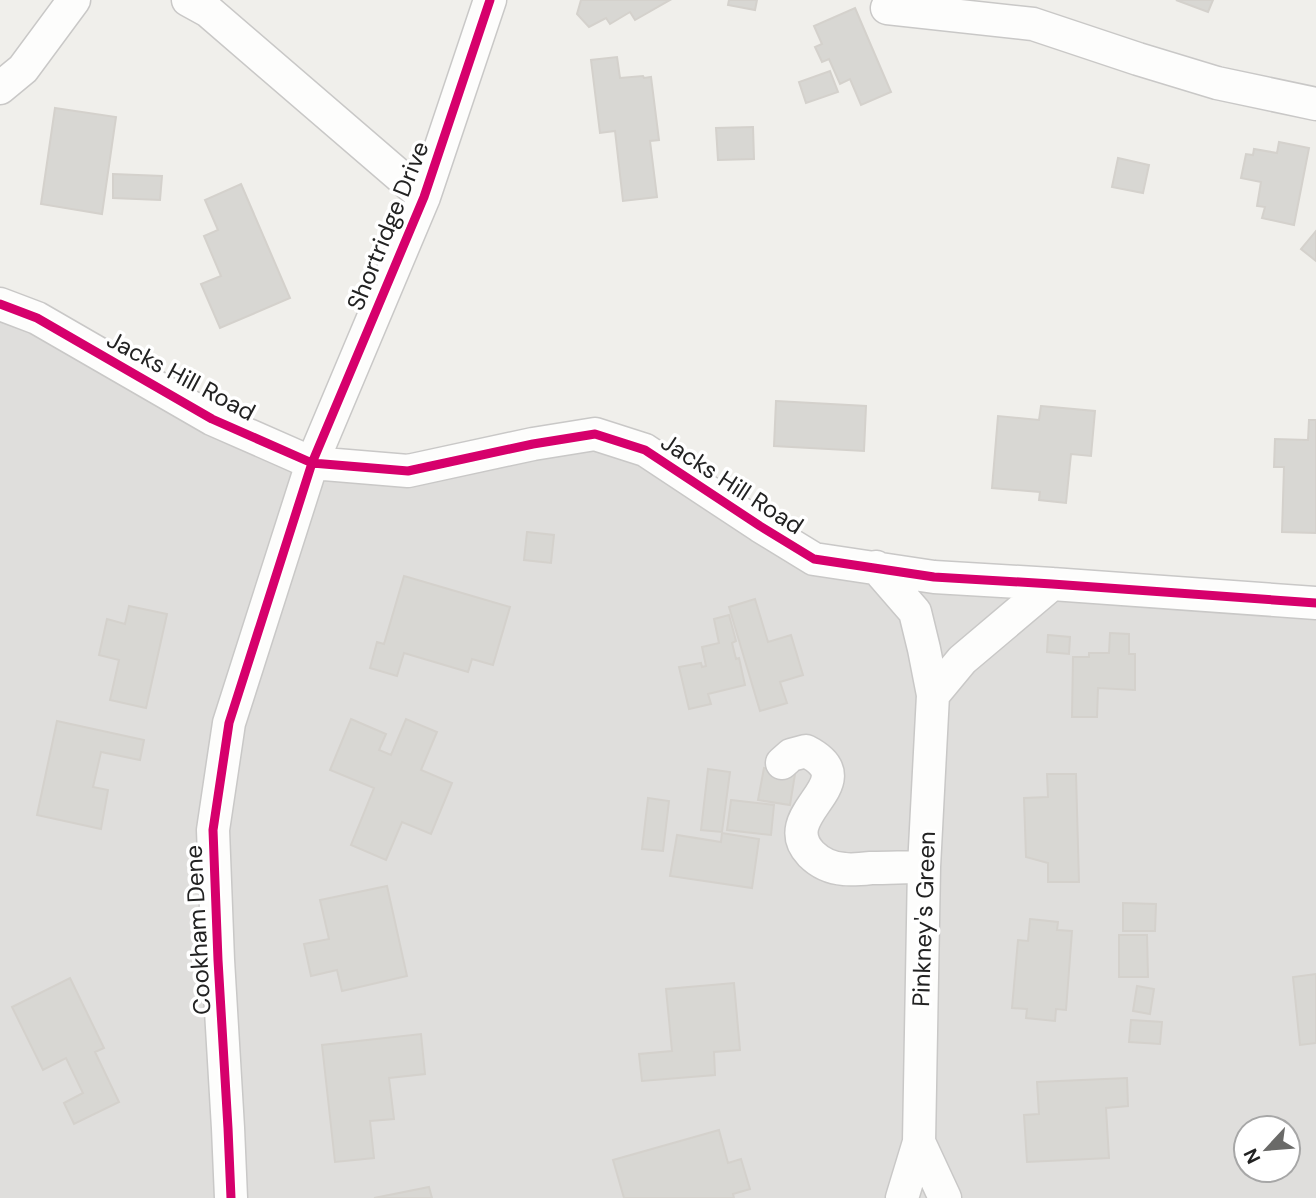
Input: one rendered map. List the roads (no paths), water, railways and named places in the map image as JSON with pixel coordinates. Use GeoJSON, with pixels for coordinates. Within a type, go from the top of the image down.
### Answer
{"type":"FeatureCollection","features":[{"type":"Feature","properties":{"kind":"street"},"geometry":{"type":"LineString","coordinates":[[0,88],[23,69],[74,0]]}},
{"type":"Feature","properties":{"kind":"street"},"geometry":{"type":"LineString","coordinates":[[188,0],[208,11],[424,197]]}},
{"type":"Feature","properties":{"kind":"street","name":"Shortridge Drive"},"geometry":{"type":"LineString","coordinates":[[312,463],[424,197],[490,0]]}},
{"type":"Feature","properties":{"kind":"street"},"geometry":{"type":"LineString","coordinates":[[887,8],[1033,24],[1217,82],[1316,104]]}},
{"type":"Feature","properties":{"kind":"street","name":"Jacks Hill Road"},"geometry":{"type":"LineString","coordinates":[[0,304],[37,318],[212,419],[312,463],[408,471],[533,444],[595,434],[645,450],[814,559],[934,577],[1316,603]]}},
{"type":"Feature","properties":{"kind":"street","name":"Cookham Dene"},"geometry":{"type":"LineString","coordinates":[[231,1198],[213,830],[229,723],[312,463]]}},
{"type":"Feature","properties":{"kind":"street","name":"Pinkney's Green"},"geometry":{"type":"LineString","coordinates":[[876,568],[915,612],[933,695],[924,867],[919,1142],[902,1198]]}},
{"type":"Feature","properties":{"kind":"street"},"geometry":{"type":"LineString","coordinates":[[933,695],[962,660],[1052,584]]}},
{"type":"Feature","properties":{"kind":"street"},"geometry":{"type":"LineString","coordinates":[[782,763],[791,755],[806,751],[819,758],[827,771],[825,788],[802,822],[802,836],[806,848],[824,865],[844,869],[924,867]]}},
{"type":"Feature","properties":{"kind":"street","name":"Pinkney's Green"},"geometry":{"type":"LineString","coordinates":[[919,1142],[945,1198]]}}]}
